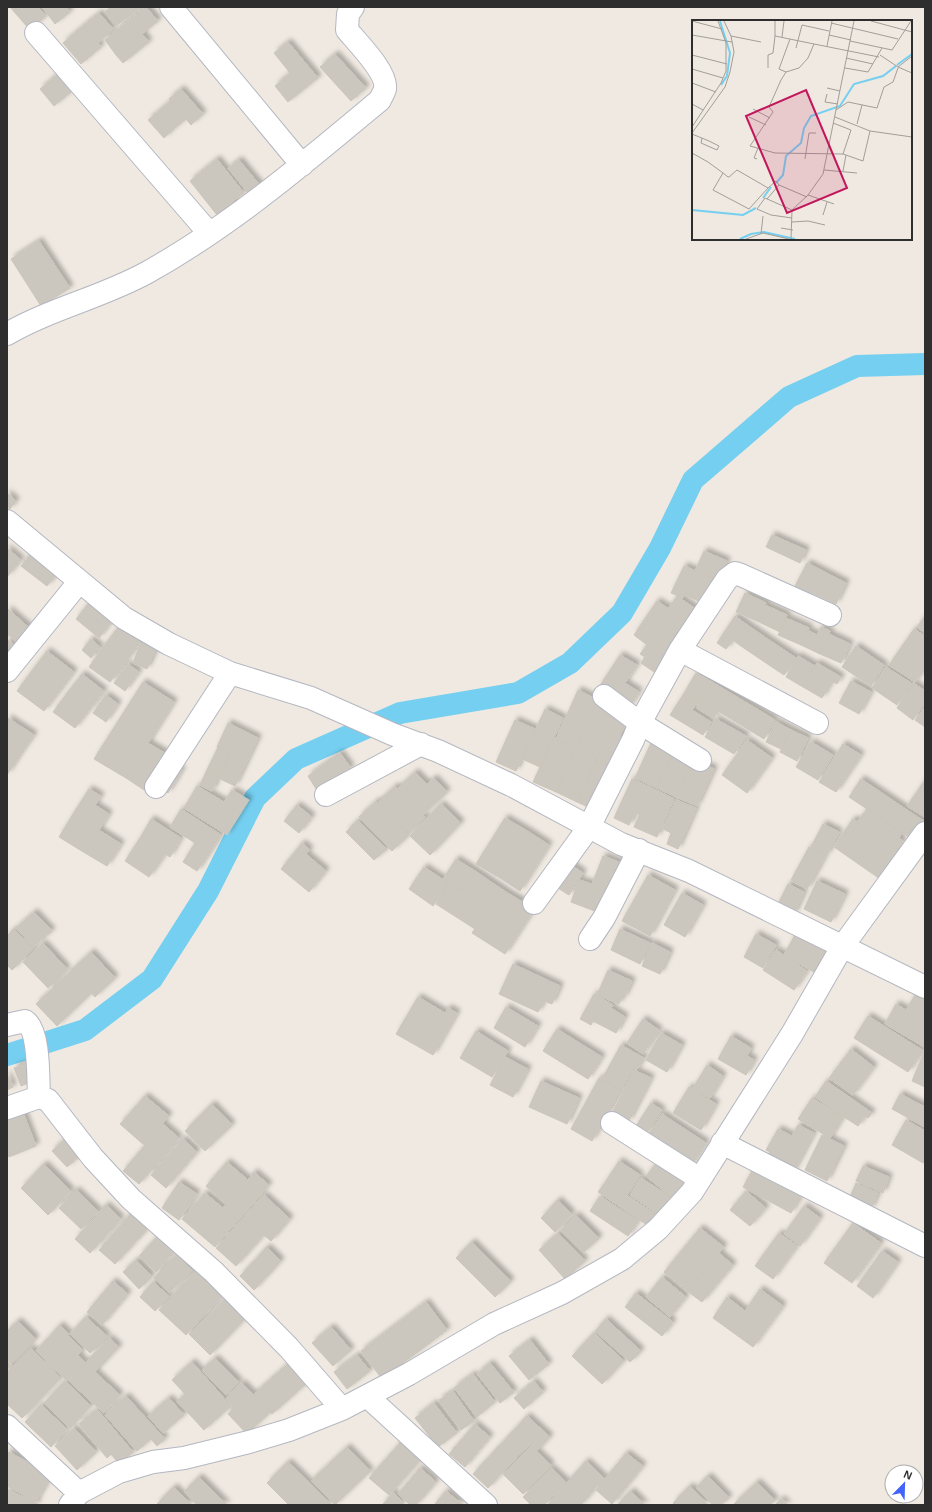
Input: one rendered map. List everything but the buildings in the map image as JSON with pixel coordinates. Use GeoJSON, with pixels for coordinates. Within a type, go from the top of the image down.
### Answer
{"type":"FeatureCollection","features":[{"type":"Feature","properties":{"kind":"street"},"geometry":{"type":"LineString","coordinates":[[171,7],[302,165]]}},
{"type":"Feature","properties":{"kind":"street"},"geometry":{"type":"LineString","coordinates":[[7,334],[32,320],[86,300],[148,272],[209,233],[302,165],[380,100],[385,89],[385,80],[376,66],[347,30],[348,14],[353,7]]}},
{"type":"Feature","properties":{"kind":"street"},"geometry":{"type":"LineString","coordinates":[[36,33],[209,233]]}},
{"type":"Feature","properties":{"kind":"street"},"geometry":{"type":"LineString","coordinates":[[7,521],[78,582],[124,618],[169,644],[230,673],[311,698],[392,734],[421,744],[511,785],[589,827],[690,871],[925,987]]}},
{"type":"Feature","properties":{"kind":"street"},"geometry":{"type":"LineString","coordinates":[[534,903],[589,827],[633,740],[640,723],[680,650],[727,579],[735,573],[830,615]]}},
{"type":"Feature","properties":{"kind":"street"},"geometry":{"type":"LineString","coordinates":[[7,671],[78,582]]}},
{"type":"Feature","properties":{"kind":"street"},"geometry":{"type":"LineString","coordinates":[[680,650],[817,723]]}},
{"type":"Feature","properties":{"kind":"street"},"geometry":{"type":"LineString","coordinates":[[156,787],[230,673]]}},
{"type":"Feature","properties":{"kind":"street"},"geometry":{"type":"LineString","coordinates":[[604,696],[640,723],[700,760]]}},
{"type":"Feature","properties":{"kind":"street"},"geometry":{"type":"LineString","coordinates":[[326,795],[421,744]]}},
{"type":"Feature","properties":{"kind":"street"},"geometry":{"type":"LineString","coordinates":[[7,1426],[75,1499],[119,1472],[154,1462],[196,1455],[249,1442],[289,1430],[342,1409],[368,1397],[494,1324],[562,1293],[622,1259],[658,1229],[692,1192],[792,1034],[842,947],[925,833]]}},
{"type":"Feature","properties":{"kind":"street"},"geometry":{"type":"LineString","coordinates":[[590,939],[604,918],[639,850]]}},
{"type":"Feature","properties":{"kind":"street"},"geometry":{"type":"LineString","coordinates":[[7,1025],[25,1021],[29,1023],[32,1028],[37,1052],[39,1097]]}},
{"type":"Feature","properties":{"kind":"street"},"geometry":{"type":"LineString","coordinates":[[7,1108],[39,1097],[48,1100],[93,1158],[131,1199],[214,1272],[289,1348],[342,1409]]}},
{"type":"Feature","properties":{"kind":"street"},"geometry":{"type":"LineString","coordinates":[[612,1123],[700,1178]]}},
{"type":"Feature","properties":{"kind":"street"},"geometry":{"type":"LineString","coordinates":[[722,1143],[925,1246]]}},
{"type":"Feature","properties":{"kind":"street"},"geometry":{"type":"LineString","coordinates":[[368,1397],[486,1505]]}},
{"type":"Feature","properties":{"kind":"waterway"},"geometry":{"type":"LineString","coordinates":[[7,1055],[85,1030],[152,979],[208,891],[255,798],[296,759],[400,713],[518,693],[570,663],[622,613],[660,548],[693,480],[789,397],[857,366],[925,364]]}}]}
